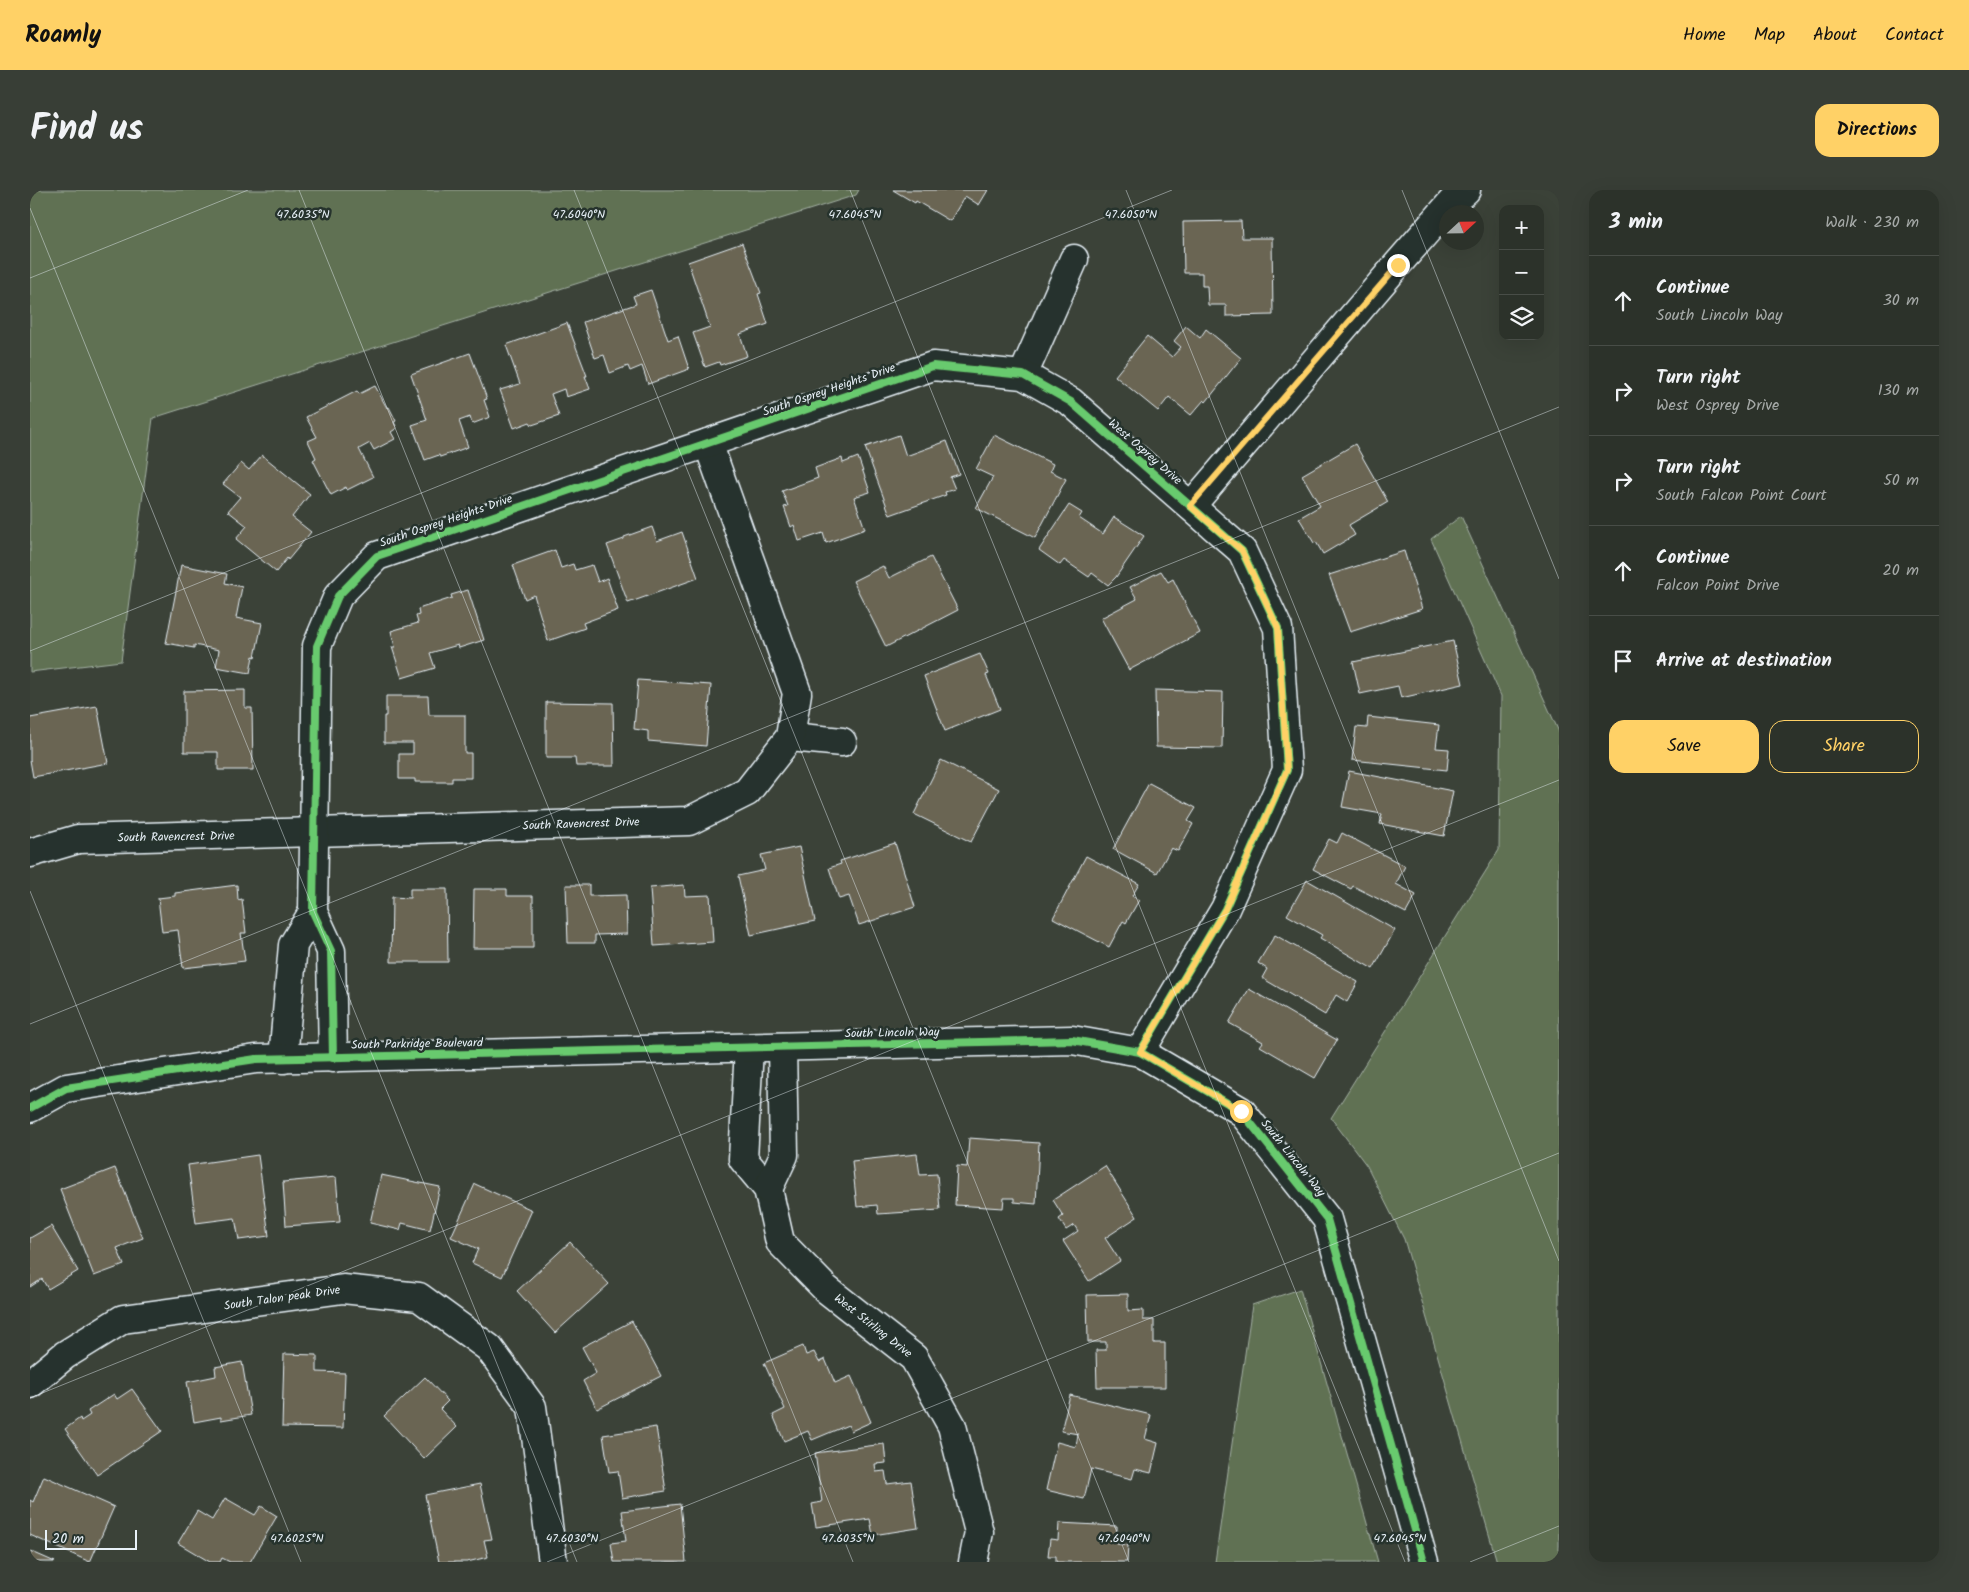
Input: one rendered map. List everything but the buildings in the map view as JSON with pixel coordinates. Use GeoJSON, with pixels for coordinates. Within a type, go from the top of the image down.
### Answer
{"type":"FeatureCollection","features":[{"type":"Feature","properties":{"kind":"street"},"geometry":{"type":"LineString","coordinates":[[1190,506],[1452,202],[1466,190]]}},
{"type":"Feature","properties":{"kind":"street"},"geometry":{"type":"LineString","coordinates":[[1023,375],[1074,259]]}},
{"type":"Feature","properties":{"kind":"street","name":"South Osprey Heights Drive"},"geometry":{"type":"LineString","coordinates":[[333,1058],[331,951],[313,912],[317,646],[338,596],[377,556],[933,366],[1023,375]]}},
{"type":"Feature","properties":{"kind":"street","name":"West Osprey Drive"},"geometry":{"type":"LineString","coordinates":[[1023,375],[1071,402],[1242,551],[1278,628],[1287,770],[1225,909],[1140,1052]]}},
{"type":"Feature","properties":{"kind":"street","name":"South Ravencrest Drive"},"geometry":{"type":"LineString","coordinates":[[30,853],[78,839],[689,820],[747,792],[790,737],[798,693],[708,443]]}},
{"type":"Feature","properties":{"kind":"street"},"geometry":{"type":"LineString","coordinates":[[790,737],[842,742]]}},
{"type":"Feature","properties":{"kind":"street","name":"South Osprey Heights Drive"},"geometry":{"type":"LineString","coordinates":[[283,1059],[293,945],[313,912]]}},
{"type":"Feature","properties":{"kind":"street","name":"South Lincoln Way"},"geometry":{"type":"LineString","coordinates":[[782,1047],[1072,1040],[1140,1052],[1241,1111],[1327,1219],[1424,1562]]}},
{"type":"Feature","properties":{"kind":"street"},"geometry":{"type":"LineString","coordinates":[[749,1048],[743,1159],[768,1189],[784,1155],[782,1047]]}},
{"type":"Feature","properties":{"kind":"street","name":"South Parkridge Boulevard"},"geometry":{"type":"LineString","coordinates":[[30,1108],[66,1088],[256,1059],[782,1047]]}},
{"type":"Feature","properties":{"kind":"street","name":"West Stirling Drive"},"geometry":{"type":"LineString","coordinates":[[768,1189],[780,1242],[826,1289],[914,1358],[952,1426],[979,1532],[973,1562]]}},
{"type":"Feature","properties":{"kind":"street","name":"South Talon peak Drive"},"geometry":{"type":"LineString","coordinates":[[30,1384],[65,1355],[123,1320],[343,1289],[419,1297],[489,1348],[532,1407],[553,1562]]}},
{"type":"Feature","properties":{"kind":"green space"},"geometry":{"type":"Polygon","coordinates":[[[30,190],[859,190],[856,195],[153,418],[121,661],[30,672],[30,190]]]}},
{"type":"Feature","properties":{"kind":"green space"},"geometry":{"type":"Polygon","coordinates":[[[1461,516],[1559,732],[1559,1562],[1497,1562],[1404,1239],[1367,1166],[1331,1118],[1499,850],[1501,696],[1431,539],[1461,516]]]}},
{"type":"Feature","properties":{"kind":"green space"},"geometry":{"type":"Polygon","coordinates":[[[1300,1289],[1378,1562],[1215,1562],[1252,1305],[1300,1289]]]}},
{"type":"Feature","properties":{"kind":"cycle path"},"geometry":{"type":"LineString","coordinates":[[333,1058],[331,951],[313,912],[317,646],[338,596],[377,556],[933,366],[1023,375],[1071,402],[1242,551],[1278,628],[1287,770],[1225,909],[1140,1052]]}},
{"type":"Feature","properties":{"kind":"cycle path"},"geometry":{"type":"LineString","coordinates":[[30,1108],[66,1088],[256,1059],[1072,1040],[1140,1052],[1241,1111],[1327,1219],[1424,1562]]}},
{"type":"Feature","properties":{"kind":"route"},"geometry":{"type":"LineString","coordinates":[[1241,1111],[1140,1052],[1225,909],[1287,770],[1278,628],[1242,551],[1190,506],[1398,265]]}}]}
